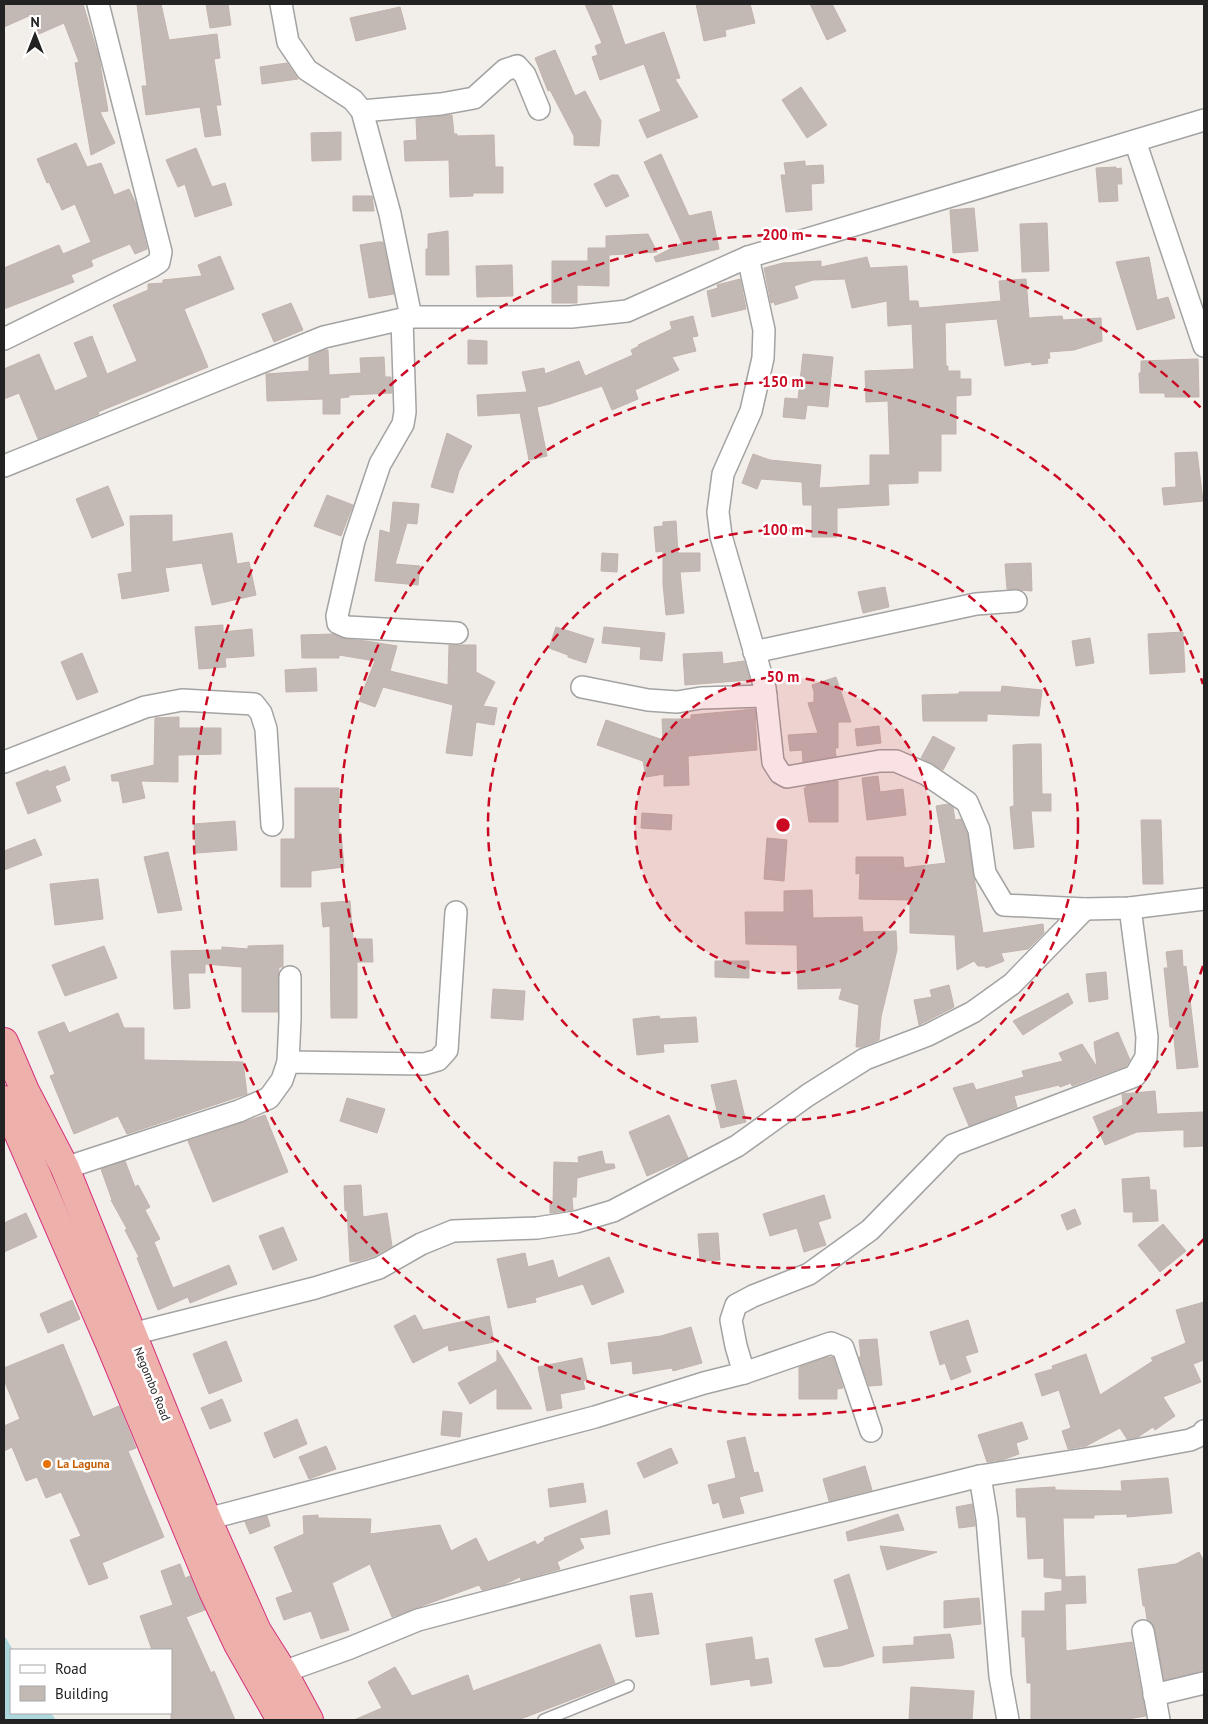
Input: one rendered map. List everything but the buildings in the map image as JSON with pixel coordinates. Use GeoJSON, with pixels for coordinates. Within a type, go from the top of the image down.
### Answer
{"type":"FeatureCollection","features":[{"type":"Feature","properties":{"kind":"highway","name":"Negombo Road"},"geometry":{"type":"LineString","coordinates":[[4,1042],[25,1092],[65,1168],[121,1339]]}},
{"type":"Feature","properties":{"kind":"highway","name":"Negombo Road"},"geometry":{"type":"LineString","coordinates":[[4,1100],[121,1339],[197,1524],[309,1720]]}},
{"type":"Feature","properties":{"kind":"highway","name":"Negombo Road"},"geometry":{"type":"LineString","coordinates":[[197,1524],[213,1591],[238,1644],[282,1720]]}},
{"type":"Feature","properties":{"kind":"street"},"geometry":{"type":"LineString","coordinates":[[4,340],[159,262],[161,252],[98,4]]}},
{"type":"Feature","properties":{"kind":"street"},"geometry":{"type":"LineString","coordinates":[[281,4],[288,42],[307,70],[353,100],[362,111],[390,214],[406,318],[405,412],[403,424],[380,464],[354,541],[337,616],[338,623],[347,627],[457,633]]}},
{"type":"Feature","properties":{"kind":"street"},"geometry":{"type":"LineString","coordinates":[[362,111],[441,104],[474,98],[506,70],[517,66],[525,75],[539,110]]}},
{"type":"Feature","properties":{"kind":"street"},"geometry":{"type":"LineString","coordinates":[[4,466],[324,337],[406,318],[571,317],[627,311],[748,257],[1204,120]]}},
{"type":"Feature","properties":{"kind":"street"},"geometry":{"type":"LineString","coordinates":[[1135,141],[1204,346]]}},
{"type":"Feature","properties":{"kind":"street"},"geometry":{"type":"LineString","coordinates":[[748,257],[764,330],[763,358],[751,411],[722,474],[718,512],[721,536],[765,688],[773,762],[780,773],[787,777],[880,761],[896,761],[926,774],[967,802],[979,830],[985,874],[1004,905],[1085,909],[1130,908],[1204,900]]}},
{"type":"Feature","properties":{"kind":"street"},"geometry":{"type":"LineString","coordinates":[[754,652],[976,604],[1016,601]]}},
{"type":"Feature","properties":{"kind":"street"},"geometry":{"type":"LineString","coordinates":[[582,687],[648,700],[677,702],[701,698],[766,696]]}},
{"type":"Feature","properties":{"kind":"street"},"geometry":{"type":"LineString","coordinates":[[4,762],[145,707],[182,700],[254,704],[261,713],[266,729],[272,826]]}},
{"type":"Feature","properties":{"kind":"street"},"geometry":{"type":"LineString","coordinates":[[744,1373],[731,1320],[736,1305],[752,1296],[809,1274],[870,1230],[953,1145],[1135,1076],[1146,1056],[1147,1037],[1130,908]]}},
{"type":"Feature","properties":{"kind":"street"},"geometry":{"type":"LineString","coordinates":[[121,1339],[315,1288],[379,1268],[421,1244],[453,1232],[537,1228],[576,1222],[613,1211],[737,1146],[808,1095],[865,1060],[928,1035],[973,1012],[1012,984],[1085,909]]}},
{"type":"Feature","properties":{"kind":"street"},"geometry":{"type":"LineString","coordinates":[[288,1062],[424,1064],[438,1060],[447,1050],[456,912]]}},
{"type":"Feature","properties":{"kind":"street"},"geometry":{"type":"LineString","coordinates":[[65,1168],[239,1111],[269,1098],[282,1080],[288,1062],[290,977]]}},
{"type":"Feature","properties":{"kind":"street"},"geometry":{"type":"LineString","coordinates":[[197,1524],[595,1416],[704,1382],[744,1373],[831,1343],[844,1348],[871,1431]]}},
{"type":"Feature","properties":{"kind":"street"},"geometry":{"type":"LineString","coordinates":[[282,1672],[350,1648],[418,1620],[664,1554],[980,1476],[1190,1440],[1203,1434],[1204,1431]]}},
{"type":"Feature","properties":{"kind":"street"},"geometry":{"type":"LineString","coordinates":[[980,1476],[987,1519],[1000,1676],[1008,1720]]}},
{"type":"Feature","properties":{"kind":"street"},"geometry":{"type":"LineString","coordinates":[[1143,1631],[1159,1720]]}},
{"type":"Feature","properties":{"kind":"street"},"geometry":{"type":"LineString","coordinates":[[1154,1694],[1204,1683]]}},
{"type":"Feature","properties":{"kind":"lane"},"geometry":{"type":"LineString","coordinates":[[544,1720],[628,1686]]}},
{"type":"Feature","properties":{"kind":"water"},"geometry":{"type":"Polygon","coordinates":[[[4,1635],[12,1649],[10,1649],[10,1714],[52,1714],[56,1720],[4,1720],[4,1635]]]}},
{"type":"Feature","properties":{"kind":"place","name":"La Laguna"},"geometry":{"type":"Point","coordinates":[47,1464]}}]}
